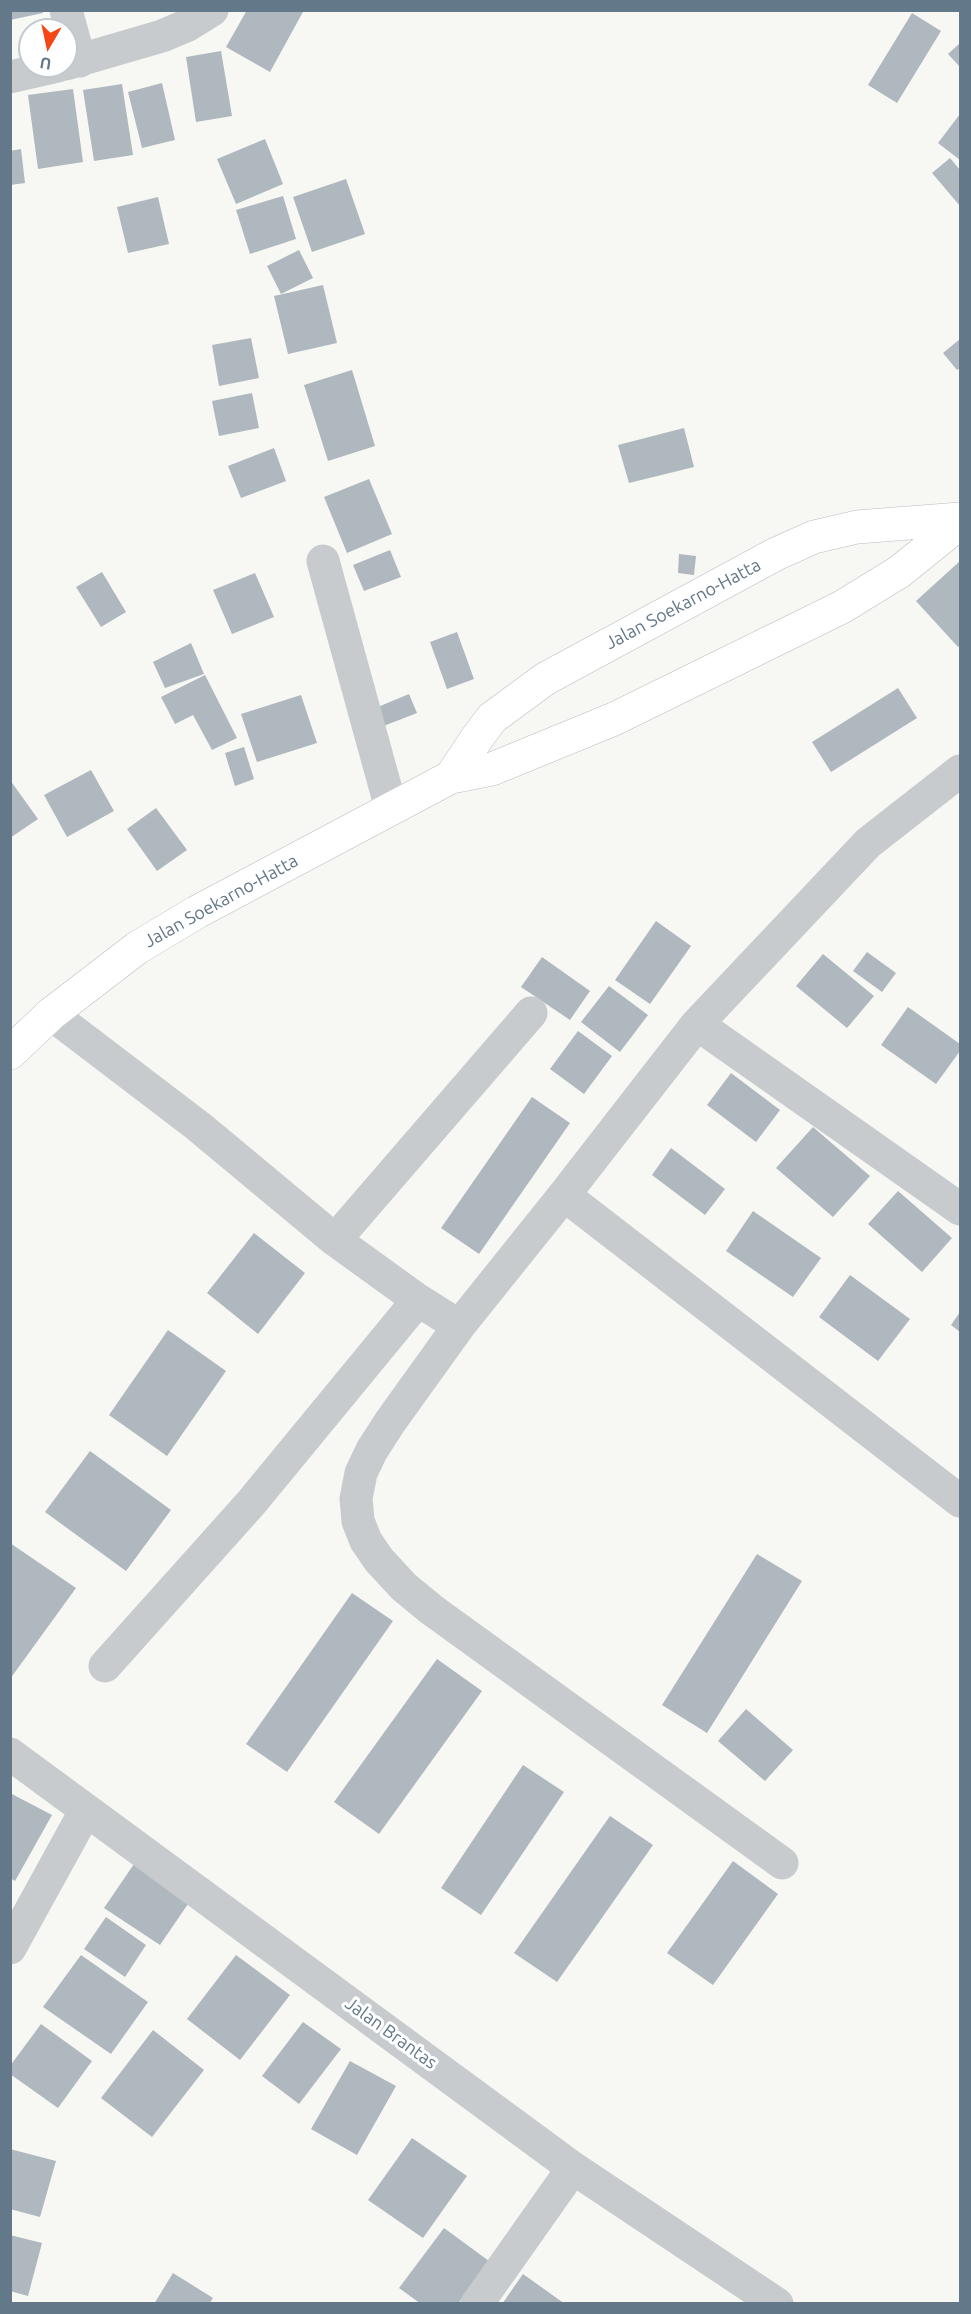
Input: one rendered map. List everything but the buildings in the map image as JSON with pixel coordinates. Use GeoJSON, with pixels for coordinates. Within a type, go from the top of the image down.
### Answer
{"type":"FeatureCollection","features":[{"type":"Feature","properties":{"kind":"highway","name":"Jalan Soekarno-Hatta"},"geometry":{"type":"LineString","coordinates":[[451,777],[492,718],[545,679],[776,554],[814,537],[857,527],[960,521]]}},
{"type":"Feature","properties":{"kind":"highway","name":"Jalan Soekarno-Hatta"},"geometry":{"type":"LineString","coordinates":[[12,1047],[51,1014],[147,942],[197,912],[451,777],[492,769],[614,719],[822,617],[899,572],[960,521]]}},
{"type":"Feature","properties":{"kind":"street"},"geometry":{"type":"LineString","coordinates":[[78,61],[162,36],[188,25],[212,10]]}},
{"type":"Feature","properties":{"kind":"street"},"geometry":{"type":"LineString","coordinates":[[323,561],[391,808]]}},
{"type":"Feature","properties":{"kind":"street"},"geometry":{"type":"LineString","coordinates":[[782,1863],[432,1610],[404,1587],[379,1560],[366,1541],[358,1521],[356,1499],[361,1473],[372,1450],[390,1422],[459,1326],[697,1024],[868,843],[960,771]]}},
{"type":"Feature","properties":{"kind":"street"},"geometry":{"type":"LineString","coordinates":[[335,1240],[531,1013]]}},
{"type":"Feature","properties":{"kind":"street"},"geometry":{"type":"LineString","coordinates":[[51,1014],[198,1126],[335,1240],[417,1300],[459,1326]]}},
{"type":"Feature","properties":{"kind":"street"},"geometry":{"type":"LineString","coordinates":[[697,1024],[960,1209]]}},
{"type":"Feature","properties":{"kind":"street"},"geometry":{"type":"LineString","coordinates":[[564,1195],[960,1501]]}},
{"type":"Feature","properties":{"kind":"street"},"geometry":{"type":"LineString","coordinates":[[105,1666],[251,1503],[417,1300]]}},
{"type":"Feature","properties":{"kind":"street","name":"Jalan Brantas"},"geometry":{"type":"LineString","coordinates":[[10,1754],[573,2168],[777,2304]]}},
{"type":"Feature","properties":{"kind":"street"},"geometry":{"type":"LineString","coordinates":[[10,1948],[20,1905],[86,1810]]}},
{"type":"Feature","properties":{"kind":"street"},"geometry":{"type":"LineString","coordinates":[[477,2304],[573,2168]]}}]}
